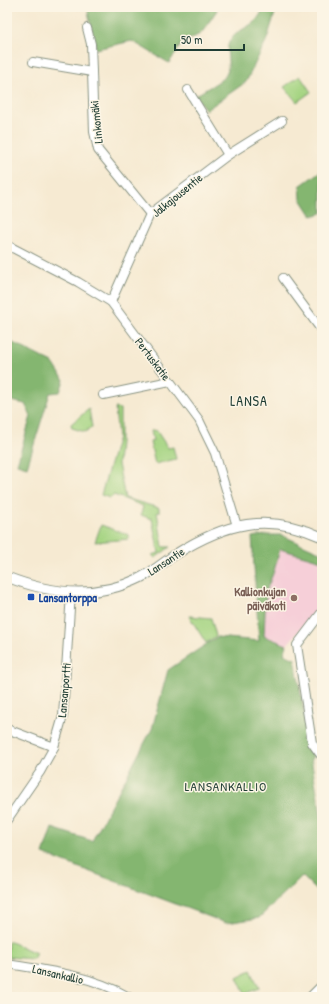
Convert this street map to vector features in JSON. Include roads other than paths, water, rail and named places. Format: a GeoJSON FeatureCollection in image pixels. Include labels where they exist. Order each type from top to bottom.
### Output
{"type":"FeatureCollection","features":[{"type":"Feature","properties":{"kind":"street","name":"Linkomäki"},"geometry":{"type":"LineString","coordinates":[[87,28],[91,44],[94,132],[98,150],[150,214]]}},
{"type":"Feature","properties":{"kind":"street"},"geometry":{"type":"LineString","coordinates":[[32,62],[92,72]]}},
{"type":"Feature","properties":{"kind":"street"},"geometry":{"type":"LineString","coordinates":[[188,90],[228,154]]}},
{"type":"Feature","properties":{"kind":"street","name":"Jalkajousentie"},"geometry":{"type":"LineString","coordinates":[[111,302],[150,214],[228,154],[282,120]]}},
{"type":"Feature","properties":{"kind":"street","name":"Pertuskatie"},"geometry":{"type":"LineString","coordinates":[[7,245],[78,282],[111,302],[199,420],[209,439],[237,526]]}},
{"type":"Feature","properties":{"kind":"street"},"geometry":{"type":"LineString","coordinates":[[283,278],[322,331]]}},
{"type":"Feature","properties":{"kind":"street"},"geometry":{"type":"LineString","coordinates":[[102,395],[170,381]]}},
{"type":"Feature","properties":{"kind":"street","name":"Lansantie"},"geometry":{"type":"LineString","coordinates":[[7,577],[38,588],[71,593],[107,589],[141,578],[195,543],[222,530],[237,526],[266,522],[290,526],[322,537]]}},
{"type":"Feature","properties":{"kind":"street","name":"Lansanportti"},"geometry":{"type":"LineString","coordinates":[[7,820],[40,772],[54,747],[63,716],[71,593]]}},
{"type":"Feature","properties":{"kind":"street"},"geometry":{"type":"LineString","coordinates":[[320,754],[312,743],[297,644],[322,612]]}},
{"type":"Feature","properties":{"kind":"street"},"geometry":{"type":"LineString","coordinates":[[7,729],[54,747]]}},
{"type":"Feature","properties":{"kind":"street","name":"Lansankallio"},"geometry":{"type":"LineString","coordinates":[[7,964],[76,977],[114,988],[129,997]]}},
{"type":"Feature","properties":{"kind":"street"},"geometry":{"type":"LineString","coordinates":[[310,997],[322,985]]}},
{"type":"Feature","properties":{"kind":"place","name":"Lansantorppa"},"geometry":{"type":"Point","coordinates":[31,597]}},
{"type":"Feature","properties":{"kind":"place","name":"Kallionkujan päiväkoti"},"geometry":{"type":"Point","coordinates":[294,598]}},
{"type":"Feature","properties":{"kind":"district","name":"LANSA"},"geometry":{"type":"Point","coordinates":[249,400]}},
{"type":"Feature","properties":{"kind":"district","name":"LANSANKALLIO"},"geometry":{"type":"Point","coordinates":[226,786]}}]}
